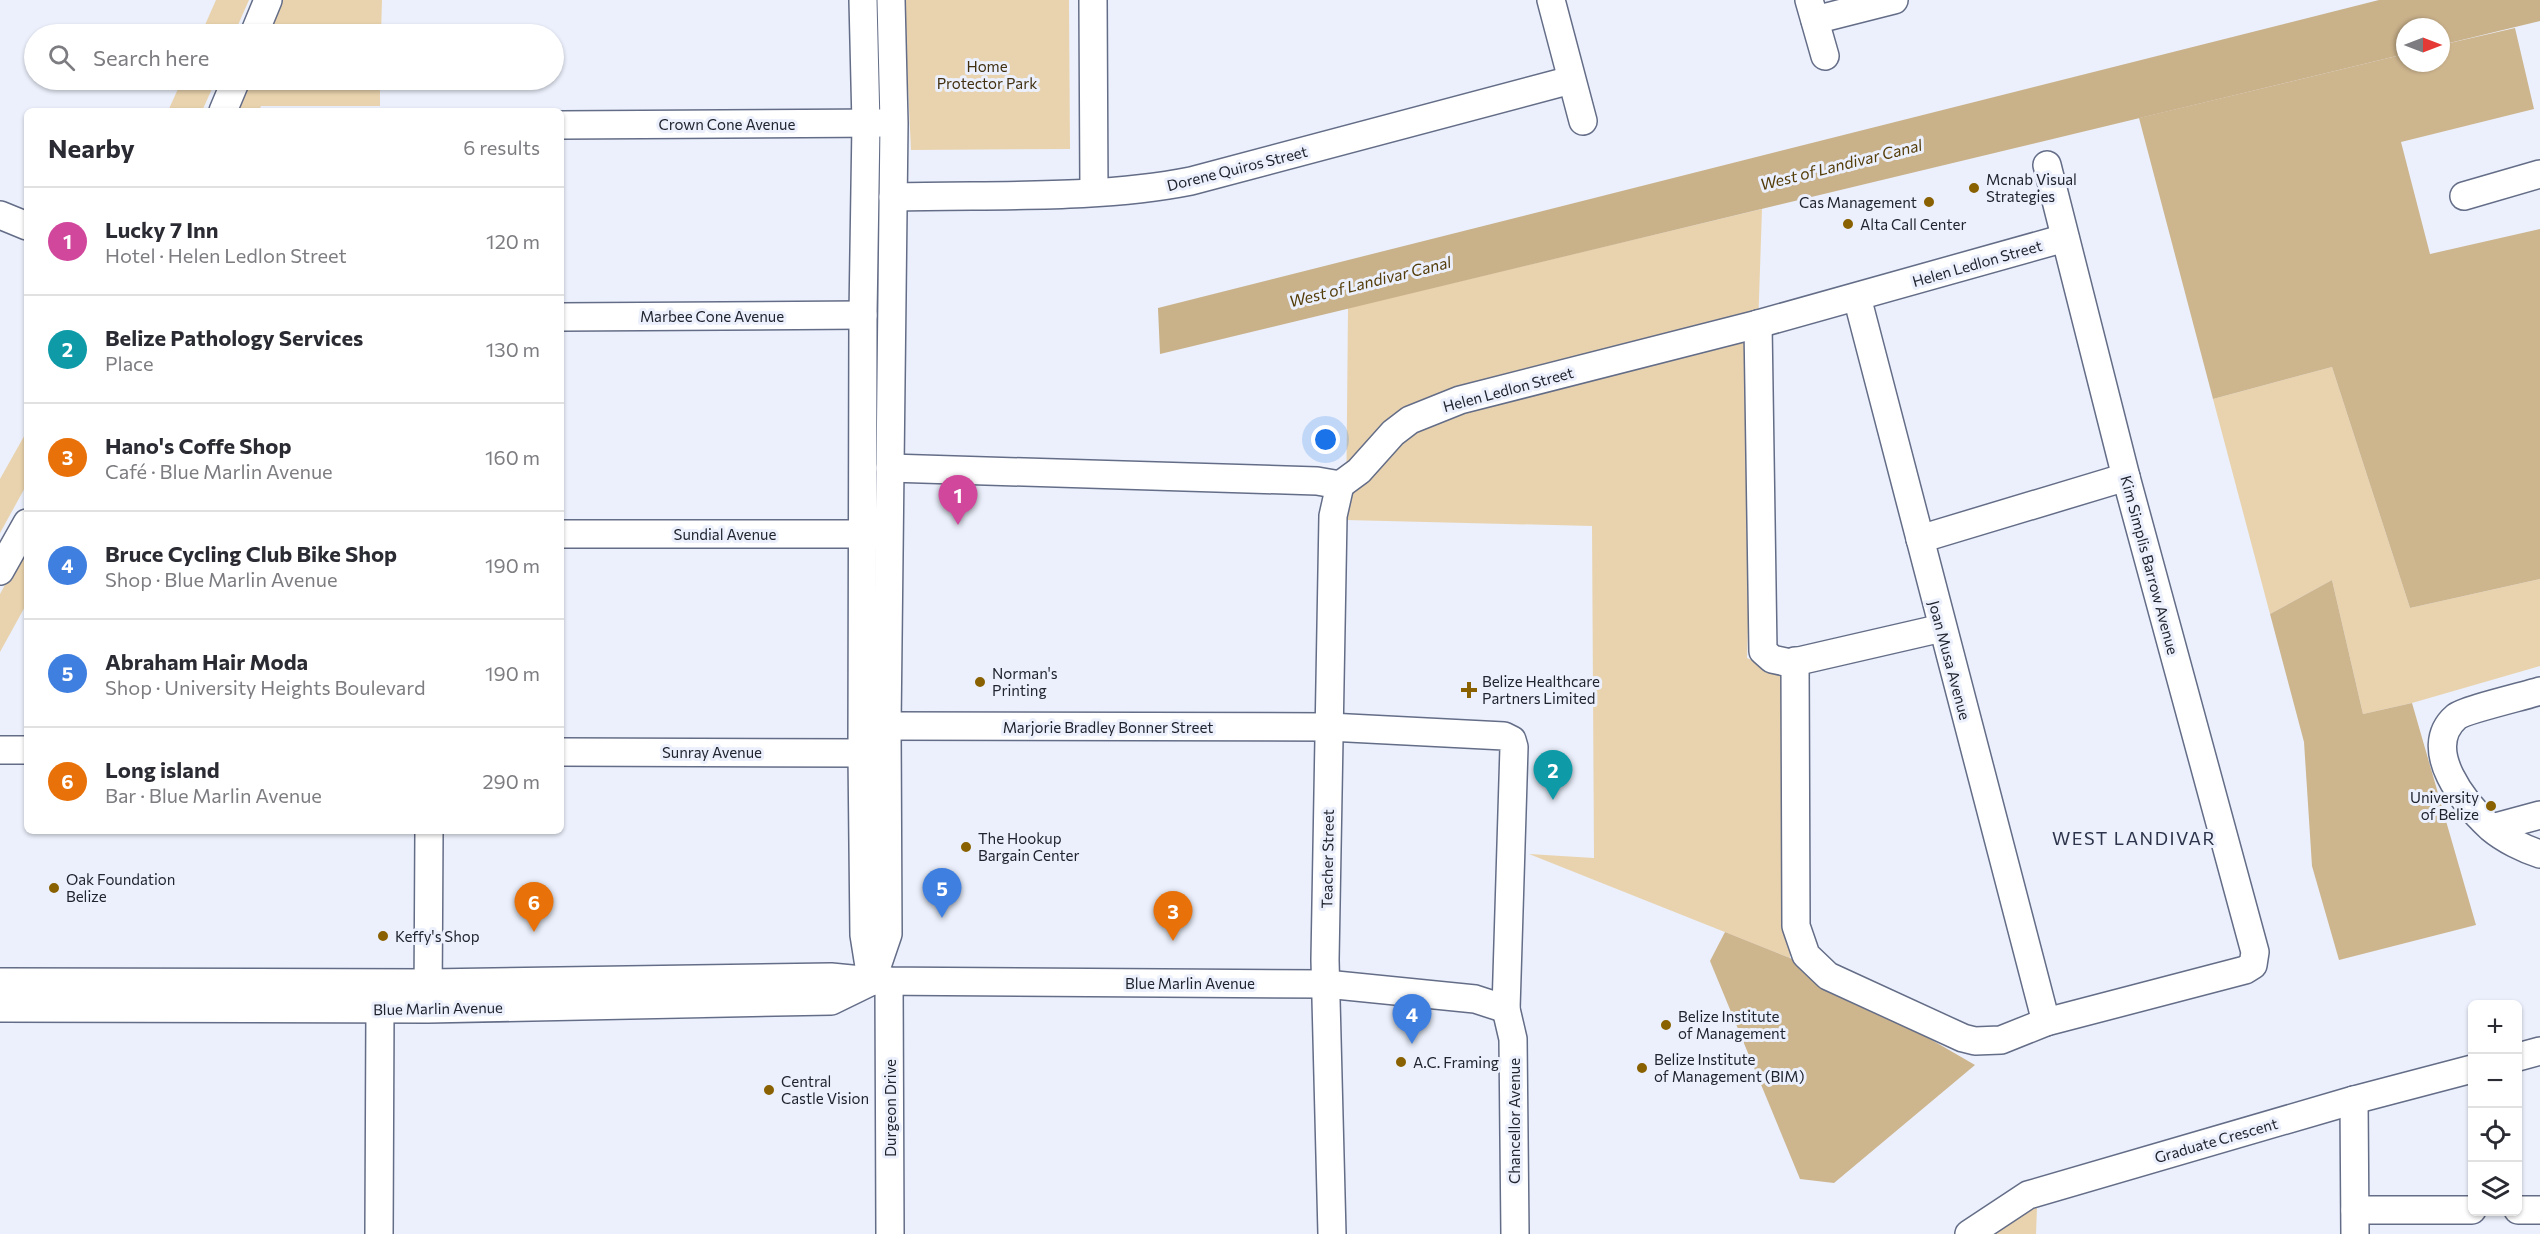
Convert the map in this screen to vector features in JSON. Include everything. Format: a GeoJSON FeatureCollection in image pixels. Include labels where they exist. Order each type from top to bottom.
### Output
{"type":"FeatureCollection","features":[{"type":"Feature","properties":{"kind":"street"},"geometry":{"type":"LineString","coordinates":[[258,24],[268,0]]}},
{"type":"Feature","properties":{"kind":"street"},"geometry":{"type":"LineString","coordinates":[[863,0],[866,124],[862,315],[862,753],[876,935]]}},
{"type":"Feature","properties":{"kind":"street"},"geometry":{"type":"LineString","coordinates":[[876,935],[887,726],[894,123],[891,0]]}},
{"type":"Feature","properties":{"kind":"street"},"geometry":{"type":"LineString","coordinates":[[1093,0],[1094,192]]}},
{"type":"Feature","properties":{"kind":"street"},"geometry":{"type":"LineString","coordinates":[[1551,0],[1583,121]]}},
{"type":"Feature","properties":{"kind":"street"},"geometry":{"type":"LineString","coordinates":[[1826,56],[1812,10],[1894,0]]}},
{"type":"Feature","properties":{"kind":"street","name":"Dorene Quiros Street"},"geometry":{"type":"LineString","coordinates":[[893,197],[1094,192],[1159,187],[1191,181],[1571,80]]}},
{"type":"Feature","properties":{"kind":"street"},"geometry":{"type":"LineString","coordinates":[[224,108],[232,90]]}},
{"type":"Feature","properties":{"kind":"street","name":"Crown Cone Avenue"},"geometry":{"type":"LineString","coordinates":[[564,125],[894,123]]}},
{"type":"Feature","properties":{"kind":"street","name":"Kim Simplis Barrow Avenue"},"geometry":{"type":"LineString","coordinates":[[2046,1022],[2245,970],[2253,964],[2255,951],[2126,477],[2047,165]]}},
{"type":"Feature","properties":{"kind":"street"},"geometry":{"type":"LineString","coordinates":[[2464,196],[2540,174]]}},
{"type":"Feature","properties":{"kind":"street"},"geometry":{"type":"LineString","coordinates":[[0,215],[24,225]]}},
{"type":"Feature","properties":{"kind":"street","name":"Helen Ledlon Street"},"geometry":{"type":"LineString","coordinates":[[1340,485],[1359,471],[1393,433],[1410,420],[1460,400],[1758,324],[2065,238]]}},
{"type":"Feature","properties":{"kind":"street","name":"Joan Musa Avenue"},"geometry":{"type":"LineString","coordinates":[[1857,297],[2046,1022]]}},
{"type":"Feature","properties":{"kind":"street","name":"Marbee Cone Avenue"},"geometry":{"type":"LineString","coordinates":[[564,317],[862,315]]}},
{"type":"Feature","properties":{"kind":"street"},"geometry":{"type":"LineString","coordinates":[[1758,324],[1763,651],[1778,661],[1795,661],[1942,628]]}},
{"type":"Feature","properties":{"kind":"street"},"geometry":{"type":"LineString","coordinates":[[890,468],[1317,481],[1340,485]]}},
{"type":"Feature","properties":{"kind":"street"},"geometry":{"type":"LineString","coordinates":[[1920,539],[2126,477]]}},
{"type":"Feature","properties":{"kind":"street","name":"Teacher Street"},"geometry":{"type":"LineString","coordinates":[[1332,1234],[1326,984],[1333,516],[1340,485]]}},
{"type":"Feature","properties":{"kind":"street"},"geometry":{"type":"LineString","coordinates":[[0,571],[24,531]]}},
{"type":"Feature","properties":{"kind":"street","name":"Sundial Avenue"},"geometry":{"type":"LineString","coordinates":[[564,534],[889,534]]}},
{"type":"Feature","properties":{"kind":"street"},"geometry":{"type":"LineString","coordinates":[[1795,661],[1796,926],[1806,955],[1828,976],[1963,1038],[1988,1042],[2001,1040],[2046,1022]]}},
{"type":"Feature","properties":{"kind":"street"},"geometry":{"type":"LineString","coordinates":[[2540,691],[2457,716],[2443,741],[2442,751],[2447,770],[2463,798],[2492,828],[2511,841],[2540,854]]}},
{"type":"Feature","properties":{"kind":"street","name":"Marjorie Bradley Bonner Street"},"geometry":{"type":"LineString","coordinates":[[887,726],[1329,727],[1504,736],[1512,740],[1514,747],[1506,1009]]}},
{"type":"Feature","properties":{"kind":"street"},"geometry":{"type":"LineString","coordinates":[[0,750],[24,750]]}},
{"type":"Feature","properties":{"kind":"street","name":"Sunray Avenue"},"geometry":{"type":"LineString","coordinates":[[564,752],[862,753]]}},
{"type":"Feature","properties":{"kind":"street"},"geometry":{"type":"LineString","coordinates":[[2492,828],[2540,816]]}},
{"type":"Feature","properties":{"kind":"street"},"geometry":{"type":"LineString","coordinates":[[428,996],[429,834]]}},
{"type":"Feature","properties":{"kind":"street","name":"Durgeon Drive"},"geometry":{"type":"LineString","coordinates":[[876,935],[881,981],[890,1234]]}},
{"type":"Feature","properties":{"kind":"street","name":"Blue Marlin Avenue"},"geometry":{"type":"LineString","coordinates":[[0,982],[428,996],[831,1001],[881,981],[1326,984],[1475,999],[1506,1009]]}},
{"type":"Feature","properties":{"kind":"street","name":"Blue Marlin Avenue"},"geometry":{"type":"LineString","coordinates":[[0,1008],[380,1009],[428,996]]}},
{"type":"Feature","properties":{"kind":"street"},"geometry":{"type":"LineString","coordinates":[[379,1234],[380,1009]]}},
{"type":"Feature","properties":{"kind":"street","name":"Chancellor Avenue"},"geometry":{"type":"LineString","coordinates":[[1506,1009],[1513,1039],[1515,1234]]}},
{"type":"Feature","properties":{"kind":"street"},"geometry":{"type":"LineString","coordinates":[[2522,1056],[2540,1051]]}},
{"type":"Feature","properties":{"kind":"street","name":"Graduate Crescent"},"geometry":{"type":"LineString","coordinates":[[1969,1234],[2028,1195],[2354,1100],[2468,1070]]}},
{"type":"Feature","properties":{"kind":"street"},"geometry":{"type":"LineString","coordinates":[[2354,1100],[2355,1222],[2468,1210]]}},
{"type":"Feature","properties":{"kind":"street"},"geometry":{"type":"LineString","coordinates":[[2522,1210],[2540,1210]]}},
{"type":"Feature","properties":{"kind":"green space"},"geometry":{"type":"Polygon","coordinates":[[[216,0],[249,0],[238,24],[205,24],[216,0]]]}},
{"type":"Feature","properties":{"kind":"green space"},"geometry":{"type":"Polygon","coordinates":[[[280,0],[382,0],[381,24],[269,24],[280,0]]]}},
{"type":"Feature","properties":{"kind":"green space","name":"Home Protector Park"},"geometry":{"type":"Polygon","coordinates":[[[904,0],[1069,0],[1070,149],[911,150],[904,0]]]}},
{"type":"Feature","properties":{"kind":"green space"},"geometry":{"type":"Polygon","coordinates":[[[177,90],[211,90],[203,108],[169,108],[177,90]]]}},
{"type":"Feature","properties":{"kind":"green space"},"geometry":{"type":"Polygon","coordinates":[[[242,90],[380,90],[380,106],[234,108],[242,90]]]}},
{"type":"Feature","properties":{"kind":"green space"},"geometry":{"type":"Polygon","coordinates":[[[1762,209],[1747,658],[1784,674],[1790,958],[1529,854],[1594,858],[1592,526],[1346,520],[1348,308],[1762,209]]]}},
{"type":"Feature","properties":{"kind":"green space"},"geometry":{"type":"Polygon","coordinates":[[[2332,367],[2410,608],[2540,579],[2540,666],[2412,703],[2363,714],[2332,580],[2270,614],[2213,399],[2332,367]]]}},
{"type":"Feature","properties":{"kind":"green space"},"geometry":{"type":"Polygon","coordinates":[[[24,436],[24,489],[0,533],[0,479],[24,436]]]}},
{"type":"Feature","properties":{"kind":"green space"},"geometry":{"type":"Polygon","coordinates":[[[24,550],[24,608],[0,652],[0,594],[24,550]]]}},
{"type":"Feature","properties":{"kind":"green space"},"geometry":{"type":"Polygon","coordinates":[[[2037,1207],[2036,1234],[1991,1234],[2037,1207]]]}},
{"type":"Feature","properties":{"kind":"shaded area"},"geometry":{"type":"Polygon","coordinates":[[[2515,28],[2534,109],[2401,142],[2430,254],[2540,229],[2540,579],[2410,608],[2332,367],[2213,399],[2139,118],[2396,56],[2396,72],[2450,72],[2450,43],[2515,28]]]}},
{"type":"Feature","properties":{"kind":"shaded area"},"geometry":{"type":"Polygon","coordinates":[[[2332,580],[2363,714],[2412,703],[2476,925],[2339,960],[2312,866],[2304,742],[2270,614],[2332,580]]]}},
{"type":"Feature","properties":{"kind":"shaded area"},"geometry":{"type":"Polygon","coordinates":[[[1725,932],[1790,958],[1975,1065],[1834,1183],[1800,1179],[1710,961],[1725,932]]]}},
{"type":"Feature","properties":{"kind":"water","name":"West of Landivar Canal"},"geometry":{"type":"Polygon","coordinates":[[[2379,0],[2540,0],[2540,21],[2450,43],[2450,18],[2396,18],[2396,56],[1160,354],[1158,308],[2379,0]]]}},
{"type":"Feature","properties":{"kind":"place","name":"Mcnab Visual Strategies"},"geometry":{"type":"Point","coordinates":[1974,188]}},
{"type":"Feature","properties":{"kind":"place","name":"Cas Management"},"geometry":{"type":"Point","coordinates":[1929,202]}},
{"type":"Feature","properties":{"kind":"place","name":"Alta Call Center"},"geometry":{"type":"Point","coordinates":[1848,224]}},
{"type":"Feature","properties":{"kind":"place","name":"Lucky 7 Inn"},"geometry":{"type":"Point","coordinates":[958,525]}},
{"type":"Feature","properties":{"kind":"place","name":"Norman's Printing"},"geometry":{"type":"Point","coordinates":[980,682]}},
{"type":"Feature","properties":{"kind":"place","name":"Belize Healthcare Partners Limited"},"geometry":{"type":"Point","coordinates":[1469,690]}},
{"type":"Feature","properties":{"kind":"place","name":"Belize Pathology Services"},"geometry":{"type":"Point","coordinates":[1553,800]}},
{"type":"Feature","properties":{"kind":"place","name":"University of Belize"},"geometry":{"type":"Point","coordinates":[2491,806]}},
{"type":"Feature","properties":{"kind":"place","name":"The Hookup Bargain Center"},"geometry":{"type":"Point","coordinates":[966,847]}},
{"type":"Feature","properties":{"kind":"place","name":"Oak Foundation Belize"},"geometry":{"type":"Point","coordinates":[54,888]}},
{"type":"Feature","properties":{"kind":"place","name":"Abraham Hair Moda"},"geometry":{"type":"Point","coordinates":[942,918]}},
{"type":"Feature","properties":{"kind":"place","name":"Long island"},"geometry":{"type":"Point","coordinates":[534,932]}},
{"type":"Feature","properties":{"kind":"place","name":"Keffy's Shop"},"geometry":{"type":"Point","coordinates":[383,936]}},
{"type":"Feature","properties":{"kind":"place","name":"Hano's Coffe Shop"},"geometry":{"type":"Point","coordinates":[1173,941]}},
{"type":"Feature","properties":{"kind":"place","name":"Belize Institute of Management"},"geometry":{"type":"Point","coordinates":[1666,1025]}},
{"type":"Feature","properties":{"kind":"place","name":"Bruce Cycling Club Bike Shop"},"geometry":{"type":"Point","coordinates":[1412,1044]}},
{"type":"Feature","properties":{"kind":"place","name":"A.C. Framing"},"geometry":{"type":"Point","coordinates":[1401,1062]}},
{"type":"Feature","properties":{"kind":"place","name":"Belize Institute of Management (BIM)"},"geometry":{"type":"Point","coordinates":[1642,1068]}},
{"type":"Feature","properties":{"kind":"place","name":"Central Castle Vision"},"geometry":{"type":"Point","coordinates":[769,1090]}},
{"type":"Feature","properties":{"kind":"district","name":"WEST LANDIVAR"},"geometry":{"type":"Point","coordinates":[2134,838]}}]}
